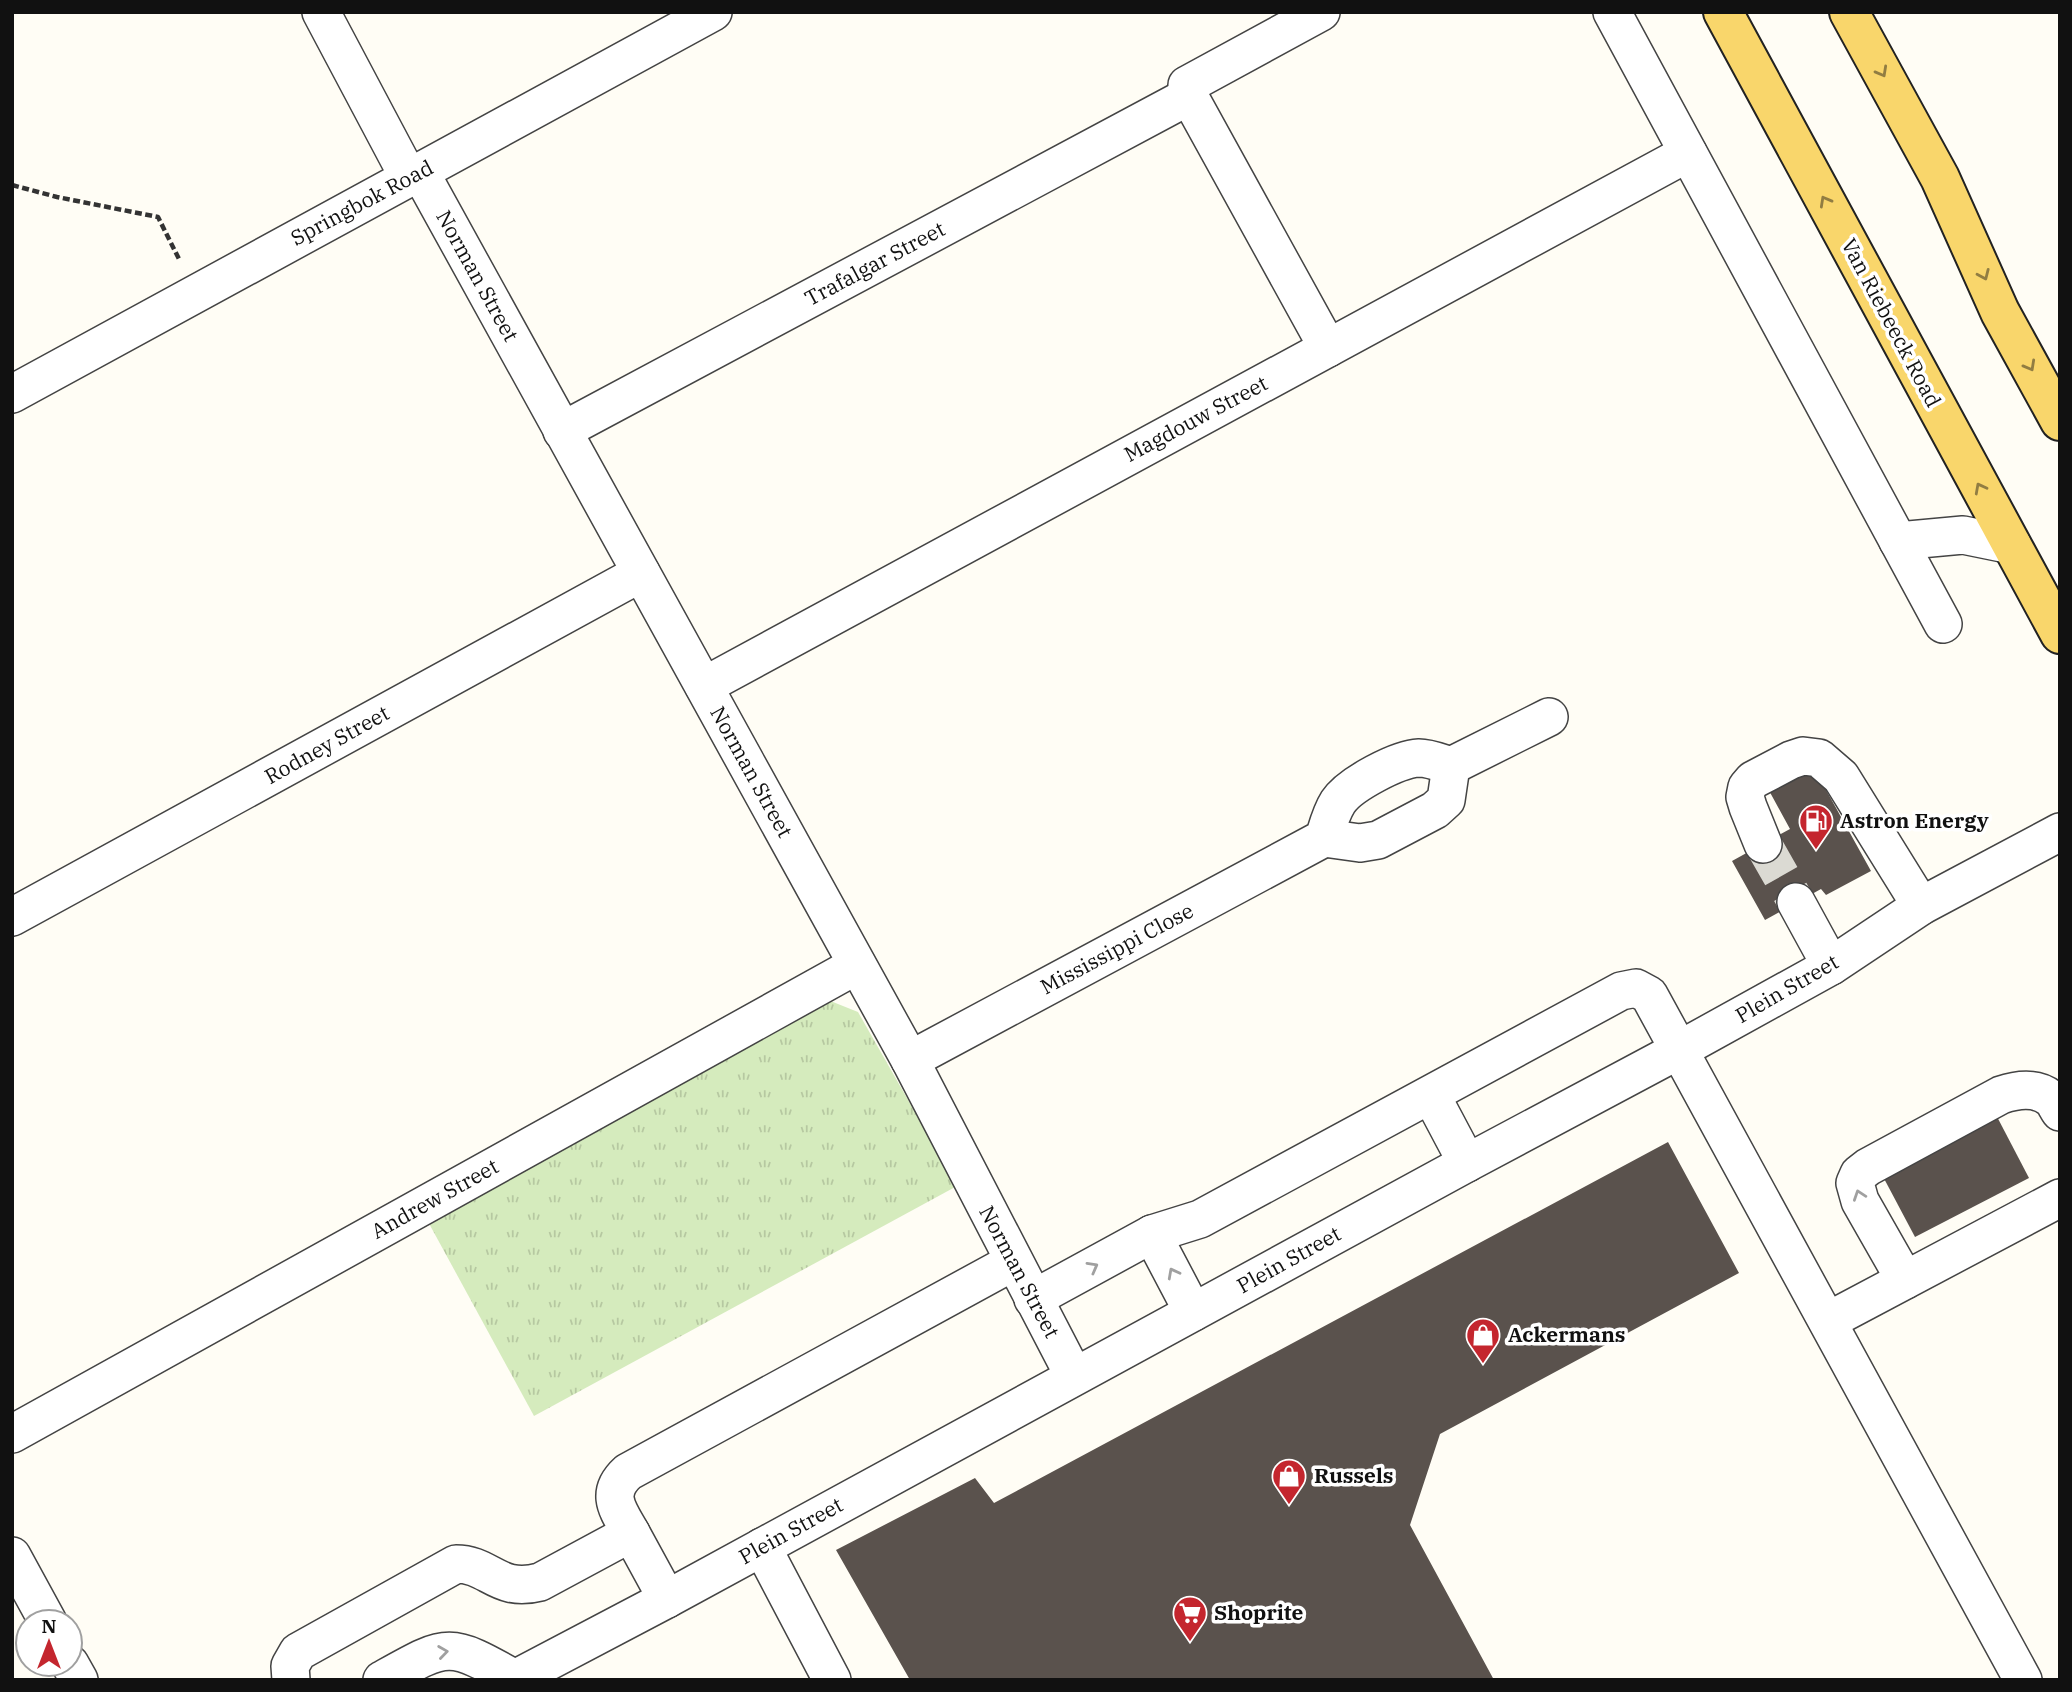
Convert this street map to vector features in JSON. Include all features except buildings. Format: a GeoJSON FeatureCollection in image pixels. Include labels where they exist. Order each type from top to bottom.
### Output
{"type":"FeatureCollection","features":[{"type":"Feature","properties":{"kind":"main road","name":"Van Riebeeck Road"},"geometry":{"type":"LineString","coordinates":[[1723,12],[2060,634]]}},
{"type":"Feature","properties":{"kind":"main road"},"geometry":{"type":"LineString","coordinates":[[1849,12],[1940,178],[2000,312],[2060,421]]}},
{"type":"Feature","properties":{"kind":"street","name":"Norman Street"},"geometry":{"type":"LineString","coordinates":[[321,12],[562,431],[704,686],[909,1060],[1074,1376]]}},
{"type":"Feature","properties":{"kind":"street","name":"Springbok Road"},"geometry":{"type":"LineString","coordinates":[[12,394],[712,12]]}},
{"type":"Feature","properties":{"kind":"street","name":"Trafalgar Street"},"geometry":{"type":"LineString","coordinates":[[562,431],[1189,96],[1187,85],[1321,12]]}},
{"type":"Feature","properties":{"kind":"street"},"geometry":{"type":"LineString","coordinates":[[1612,12],[1943,624]]}},
{"type":"Feature","properties":{"kind":"street"},"geometry":{"type":"LineString","coordinates":[[1189,96],[1328,348]]}},
{"type":"Feature","properties":{"kind":"street","name":"Magdouw Street"},"geometry":{"type":"LineString","coordinates":[[704,686],[1688,153]]}},
{"type":"Feature","properties":{"kind":"street"},"geometry":{"type":"LineString","coordinates":[[1898,541],[1963,535],[2012,545]]}},
{"type":"Feature","properties":{"kind":"street","name":"Rodney Street"},"geometry":{"type":"LineString","coordinates":[[12,917],[641,573]]}},
{"type":"Feature","properties":{"kind":"street"},"geometry":{"type":"LineString","coordinates":[[1451,766],[1446,800],[1435,810],[1369,843],[1324,838],[1331,814],[1340,799],[1394,764],[1422,758],[1451,766],[1549,717]]}},
{"type":"Feature","properties":{"kind":"street"},"geometry":{"type":"LineString","coordinates":[[1763,844],[1745,797],[1747,787],[1753,780],[1791,760],[1803,756],[1819,758],[1841,778],[1921,906]]}},
{"type":"Feature","properties":{"kind":"street","name":"Plein Street"},"geometry":{"type":"LineString","coordinates":[[514,1679],[667,1599],[1679,1050],[1831,965],[1921,906],[2060,832]]}},
{"type":"Feature","properties":{"kind":"street","name":"Mississippi Close"},"geometry":{"type":"LineString","coordinates":[[909,1060],[1324,838]]}},
{"type":"Feature","properties":{"kind":"street"},"geometry":{"type":"LineString","coordinates":[[1796,902],[1831,965]]}},
{"type":"Feature","properties":{"kind":"street","name":"Andrew Street"},"geometry":{"type":"LineString","coordinates":[[12,1434],[857,965]]}},
{"type":"Feature","properties":{"kind":"street"},"geometry":{"type":"LineString","coordinates":[[1033,1299],[1152,1234],[1200,1219],[1628,989],[1636,988],[1649,995],[2023,1680]]}},
{"type":"Feature","properties":{"kind":"street"},"geometry":{"type":"LineString","coordinates":[[1897,1268],[1857,1192],[1855,1183],[1859,1174],[2001,1095],[2015,1090],[2032,1091],[2055,1105]]}},
{"type":"Feature","properties":{"kind":"street"},"geometry":{"type":"LineString","coordinates":[[1431,1095],[1467,1163]]}},
{"type":"Feature","properties":{"kind":"street"},"geometry":{"type":"LineString","coordinates":[[1828,1321],[1897,1268],[2060,1198]]}},
{"type":"Feature","properties":{"kind":"street"},"geometry":{"type":"LineString","coordinates":[[1152,1234],[1193,1312]]}},
{"type":"Feature","properties":{"kind":"street"},"geometry":{"type":"LineString","coordinates":[[667,1599],[615,1504],[614,1492],[619,1480],[628,1472],[1013,1262]]}},
{"type":"Feature","properties":{"kind":"street"},"geometry":{"type":"LineString","coordinates":[[291,1680],[290,1666],[298,1652],[456,1564],[469,1566],[511,1585],[525,1586],[540,1583],[631,1534]]}},
{"type":"Feature","properties":{"kind":"street"},"geometry":{"type":"LineString","coordinates":[[762,1547],[832,1680]]}},
{"type":"Feature","properties":{"kind":"street"},"geometry":{"type":"LineString","coordinates":[[12,1556],[40,1608]]}},
{"type":"Feature","properties":{"kind":"street"},"geometry":{"type":"LineString","coordinates":[[382,1680],[435,1652],[455,1650],[472,1654],[514,1679]]}},
{"type":"Feature","properties":{"kind":"path"},"geometry":{"type":"LineString","coordinates":[[12,185],[158,217],[195,294]]}},
{"type":"Feature","properties":{"kind":"green space"},"geometry":{"type":"Polygon","coordinates":[[[828,1000],[858,1012],[957,1186],[534,1416],[426,1218],[828,1000]]]}},
{"type":"Feature","properties":{"kind":"tunnel"},"geometry":{"type":"LineString","coordinates":[[1763,844],[1796,902]]}},
{"type":"Feature","properties":{"kind":"place","name":"Astron Energy"},"geometry":{"type":"Point","coordinates":[1816,851]}},
{"type":"Feature","properties":{"kind":"place","name":"Ackermans"},"geometry":{"type":"Point","coordinates":[1483,1365]}},
{"type":"Feature","properties":{"kind":"place","name":"Russels"},"geometry":{"type":"Point","coordinates":[1289,1506]}},
{"type":"Feature","properties":{"kind":"place","name":"Shoprite"},"geometry":{"type":"Point","coordinates":[1190,1643]}}]}
